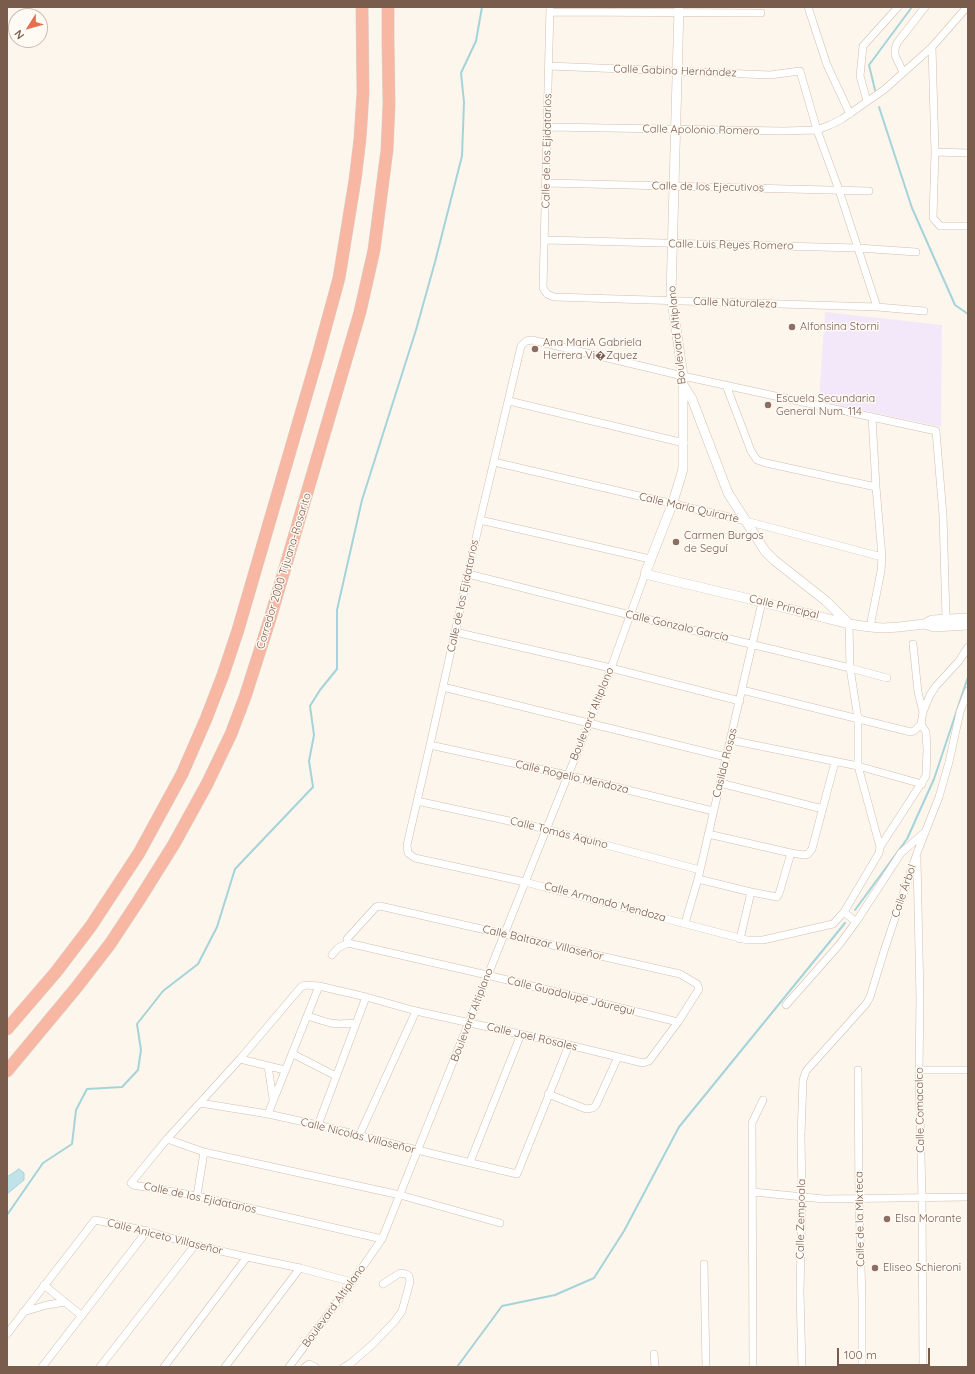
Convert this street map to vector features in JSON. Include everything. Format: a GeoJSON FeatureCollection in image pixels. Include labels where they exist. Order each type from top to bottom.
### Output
{"type":"FeatureCollection","features":[{"type":"Feature","properties":{"kind":"highway"},"geometry":{"type":"LineString","coordinates":[[7,1030],[56,972],[91,926],[139,853],[182,774],[206,719],[238,630],[339,278],[360,139],[363,93],[362,7]]}},
{"type":"Feature","properties":{"kind":"highway","name":"Corredor 2000 Tijuana-Rosarito"},"geometry":{"type":"LineString","coordinates":[[7,1071],[76,988],[110,944],[139,900],[174,844],[207,784],[231,734],[245,697],[270,619],[356,326],[374,250],[387,150],[389,104],[388,7]]}},
{"type":"Feature","properties":{"kind":"street"},"geometry":{"type":"LineString","coordinates":[[808,7],[828,65],[850,114]]}},
{"type":"Feature","properties":{"kind":"street"},"geometry":{"type":"LineString","coordinates":[[867,101],[860,76],[863,46],[898,7]]}},
{"type":"Feature","properties":{"kind":"street"},"geometry":{"type":"LineString","coordinates":[[903,72],[895,54],[895,49],[925,7]]}},
{"type":"Feature","properties":{"kind":"street","name":"Calle Apolonio Romero"},"geometry":{"type":"LineString","coordinates":[[548,127],[783,131],[817,130],[830,126],[850,114],[885,89],[932,47],[967,7]]}},
{"type":"Feature","properties":{"kind":"street"},"geometry":{"type":"LineString","coordinates":[[550,10],[679,10],[761,13]]}},
{"type":"Feature","properties":{"kind":"street","name":"Calle de los Ejidatarios"},"geometry":{"type":"LineString","coordinates":[[546,294],[543,288],[547,183],[550,10]]}},
{"type":"Feature","properties":{"kind":"street","name":"Boulevard Altiplano"},"geometry":{"type":"LineString","coordinates":[[289,1367],[382,1239],[470,1022],[503,934],[611,668],[650,559],[682,476],[684,443],[683,380],[672,301],[679,10]]}},
{"type":"Feature","properties":{"kind":"street"},"geometry":{"type":"LineString","coordinates":[[932,47],[935,152],[933,218],[940,226],[968,226]]}},
{"type":"Feature","properties":{"kind":"street","name":"Calle Gabino Hernández"},"geometry":{"type":"LineString","coordinates":[[549,66],[770,75],[800,71],[817,130]]}},
{"type":"Feature","properties":{"kind":"street"},"geometry":{"type":"LineString","coordinates":[[817,130],[839,190],[877,307]]}},
{"type":"Feature","properties":{"kind":"street"},"geometry":{"type":"LineString","coordinates":[[935,152],[968,153]]}},
{"type":"Feature","properties":{"kind":"street","name":"Calle de los Ejecutivos"},"geometry":{"type":"LineString","coordinates":[[547,183],[869,190]]}},
{"type":"Feature","properties":{"kind":"street","name":"Calle Luis Reyes Romero"},"geometry":{"type":"LineString","coordinates":[[545,240],[858,248],[916,252]]}},
{"type":"Feature","properties":{"kind":"street","name":"Calle Naturaleza"},"geometry":{"type":"LineString","coordinates":[[546,294],[554,297],[877,307],[924,312]]}},
{"type":"Feature","properties":{"kind":"street","name":"Calle de los Ejidatarios"},"geometry":{"type":"LineString","coordinates":[[408,853],[407,845],[480,520],[521,346],[526,341],[532,340],[683,380]]}},
{"type":"Feature","properties":{"kind":"street"},"geometry":{"type":"LineString","coordinates":[[683,380],[726,386],[936,431],[943,515],[946,618]]}},
{"type":"Feature","properties":{"kind":"street"},"geometry":{"type":"LineString","coordinates":[[683,380],[692,399],[728,493],[769,556],[826,601],[849,624],[850,668],[858,719],[858,766],[878,835],[880,847]]}},
{"type":"Feature","properties":{"kind":"street"},"geometry":{"type":"LineString","coordinates":[[726,386],[751,451],[757,460],[876,487]]}},
{"type":"Feature","properties":{"kind":"street"},"geometry":{"type":"LineString","coordinates":[[509,400],[684,443]]}},
{"type":"Feature","properties":{"kind":"street"},"geometry":{"type":"LineString","coordinates":[[870,627],[881,571],[882,557],[872,417]]}},
{"type":"Feature","properties":{"kind":"street","name":"Calle María Quirarte"},"geometry":{"type":"LineString","coordinates":[[494,462],[746,522],[882,557]]}},
{"type":"Feature","properties":{"kind":"street"},"geometry":{"type":"LineString","coordinates":[[480,520],[650,559]]}},
{"type":"Feature","properties":{"kind":"street","name":"Calle Gonzalo García"},"geometry":{"type":"LineString","coordinates":[[468,574],[887,678]]}},
{"type":"Feature","properties":{"kind":"street","name":"Calle Principal"},"geometry":{"type":"LineString","coordinates":[[645,574],[849,624],[870,627],[891,628],[924,624],[932,620],[946,618],[968,618]]}},
{"type":"Feature","properties":{"kind":"street","name":"Casilda Rosas"},"geometry":{"type":"LineString","coordinates":[[685,923],[698,879],[762,602]]}},
{"type":"Feature","properties":{"kind":"street","name":"Calle Principal"},"geometry":{"type":"LineString","coordinates":[[924,624],[934,627],[968,625]]}},
{"type":"Feature","properties":{"kind":"street"},"geometry":{"type":"LineString","coordinates":[[455,632],[611,668],[740,701]]}},
{"type":"Feature","properties":{"kind":"street"},"geometry":{"type":"LineString","coordinates":[[913,644],[918,692],[923,712]]}},
{"type":"Feature","properties":{"kind":"street"},"geometry":{"type":"LineString","coordinates":[[742,690],[911,732],[919,727],[930,695],[936,686],[959,662],[968,647]]}},
{"type":"Feature","properties":{"kind":"street"},"geometry":{"type":"LineString","coordinates":[[443,687],[726,757]]}},
{"type":"Feature","properties":{"kind":"street","name":"Calle Árbol"},"geometry":{"type":"LineString","coordinates":[[806,1071],[866,1004],[870,997],[917,853],[944,780],[960,712],[968,691]]}},
{"type":"Feature","properties":{"kind":"street"},"geometry":{"type":"LineString","coordinates":[[730,740],[858,766],[922,784],[926,776],[927,750],[926,732],[919,727]]}},
{"type":"Feature","properties":{"kind":"street","name":"Calle Rogelio Mendoza"},"geometry":{"type":"LineString","coordinates":[[430,745],[567,775],[713,811]]}},
{"type":"Feature","properties":{"kind":"street"},"geometry":{"type":"LineString","coordinates":[[708,834],[804,855],[810,852],[835,762]]}},
{"type":"Feature","properties":{"kind":"street"},"geometry":{"type":"LineString","coordinates":[[720,784],[823,809]]}},
{"type":"Feature","properties":{"kind":"street","name":"Calle Armando Mendoza"},"geometry":{"type":"LineString","coordinates":[[408,853],[415,858],[525,882],[685,923],[740,939],[755,941],[833,924],[844,912],[879,853],[880,847],[922,784]]}},
{"type":"Feature","properties":{"kind":"street","name":"Calle Tomás Aquino"},"geometry":{"type":"LineString","coordinates":[[417,801],[546,829],[700,870]]}},
{"type":"Feature","properties":{"kind":"street"},"geometry":{"type":"LineString","coordinates":[[786,1005],[856,922],[901,853],[926,832]]}},
{"type":"Feature","properties":{"kind":"street"},"geometry":{"type":"LineString","coordinates":[[698,879],[773,897],[778,896],[791,852]]}},
{"type":"Feature","properties":{"kind":"street","name":"Calle Comacalco"},"geometry":{"type":"LineString","coordinates":[[917,853],[920,999],[923,1367]]}},
{"type":"Feature","properties":{"kind":"street"},"geometry":{"type":"LineString","coordinates":[[740,939],[752,892]]}},
{"type":"Feature","properties":{"kind":"street","name":"Calle Baltazar Villaseñor"},"geometry":{"type":"LineString","coordinates":[[348,943],[347,939],[378,906],[680,974],[697,984],[699,989],[678,1022]]}},
{"type":"Feature","properties":{"kind":"street"},"geometry":{"type":"LineString","coordinates":[[844,912],[856,922]]}},
{"type":"Feature","properties":{"kind":"street"},"geometry":{"type":"LineString","coordinates":[[332,955],[338,948],[348,943]]}},
{"type":"Feature","properties":{"kind":"street","name":"Calle Guadalupe Jáuregui"},"geometry":{"type":"LineString","coordinates":[[348,943],[487,975],[678,1022]]}},
{"type":"Feature","properties":{"kind":"street","name":"Calle Joel Rosales"},"geometry":{"type":"LineString","coordinates":[[301,987],[309,984],[319,986],[416,1011],[470,1022],[643,1063],[647,1062],[678,1022]]}},
{"type":"Feature","properties":{"kind":"street"},"geometry":{"type":"LineString","coordinates":[[268,1114],[319,986]]}},
{"type":"Feature","properties":{"kind":"street","name":"Calle de los Ejidatarios"},"geometry":{"type":"LineString","coordinates":[[301,987],[240,1059],[167,1138],[132,1183],[197,1196],[382,1239]]}},
{"type":"Feature","properties":{"kind":"street"},"geometry":{"type":"LineString","coordinates":[[318,1125],[366,997]]}},
{"type":"Feature","properties":{"kind":"street"},"geometry":{"type":"LineString","coordinates":[[359,1136],[416,1011]]}},
{"type":"Feature","properties":{"kind":"street"},"geometry":{"type":"LineString","coordinates":[[307,1016],[339,1024],[356,1023]]}},
{"type":"Feature","properties":{"kind":"street"},"geometry":{"type":"LineString","coordinates":[[470,1162],[521,1034]]}},
{"type":"Feature","properties":{"kind":"street"},"geometry":{"type":"LineString","coordinates":[[568,1045],[548,1094],[586,1109],[593,1108],[596,1105],[618,1057]]}},
{"type":"Feature","properties":{"kind":"street"},"geometry":{"type":"LineString","coordinates":[[293,1054],[336,1076]]}},
{"type":"Feature","properties":{"kind":"street"},"geometry":{"type":"LineString","coordinates":[[240,1059],[285,1070]]}},
{"type":"Feature","properties":{"kind":"street"},"geometry":{"type":"LineString","coordinates":[[268,1066],[273,1101]]}},
{"type":"Feature","properties":{"kind":"street","name":"Calle de la Mixteca"},"geometry":{"type":"LineString","coordinates":[[858,1070],[862,1367]]}},
{"type":"Feature","properties":{"kind":"street"},"geometry":{"type":"LineString","coordinates":[[920,1070],[968,1070]]}},
{"type":"Feature","properties":{"kind":"street","name":"Calle Zempoala"},"geometry":{"type":"LineString","coordinates":[[802,1367],[800,1293],[802,1197],[801,1128],[803,1080],[806,1071]]}},
{"type":"Feature","properties":{"kind":"street","name":"Calle Nicolás Villaseñor"},"geometry":{"type":"LineString","coordinates":[[200,1103],[268,1114],[318,1125],[516,1174],[518,1173],[548,1094]]}},
{"type":"Feature","properties":{"kind":"street"},"geometry":{"type":"LineString","coordinates":[[753,1367],[752,1123],[763,1100]]}},
{"type":"Feature","properties":{"kind":"street"},"geometry":{"type":"LineString","coordinates":[[167,1138],[204,1152],[400,1195],[500,1223]]}},
{"type":"Feature","properties":{"kind":"street"},"geometry":{"type":"LineString","coordinates":[[197,1196],[204,1152]]}},
{"type":"Feature","properties":{"kind":"street"},"geometry":{"type":"LineString","coordinates":[[753,1192],[824,1199],[968,1197]]}},
{"type":"Feature","properties":{"kind":"street","name":"Calle Aniceto Villaseñor"},"geometry":{"type":"LineString","coordinates":[[7,1334],[95,1220],[147,1231],[195,1245],[300,1268],[352,1282]]}},
{"type":"Feature","properties":{"kind":"street"},"geometry":{"type":"LineString","coordinates":[[42,1367],[147,1231]]}},
{"type":"Feature","properties":{"kind":"street"},"geometry":{"type":"LineString","coordinates":[[100,1367],[195,1245]]}},
{"type":"Feature","properties":{"kind":"street"},"geometry":{"type":"LineString","coordinates":[[164,1367],[247,1257]]}},
{"type":"Feature","properties":{"kind":"street"},"geometry":{"type":"LineString","coordinates":[[704,1264],[706,1367]]}},
{"type":"Feature","properties":{"kind":"street"},"geometry":{"type":"LineString","coordinates":[[225,1367],[300,1268]]}},
{"type":"Feature","properties":{"kind":"street"},"geometry":{"type":"LineString","coordinates":[[344,1367],[351,1363],[373,1344],[395,1321],[402,1310],[410,1282],[409,1276],[400,1273],[383,1284]]}},
{"type":"Feature","properties":{"kind":"street"},"geometry":{"type":"LineString","coordinates":[[44,1285],[82,1316]]}},
{"type":"Feature","properties":{"kind":"street"},"geometry":{"type":"LineString","coordinates":[[23,1312],[47,1305],[65,1302]]}},
{"type":"Feature","properties":{"kind":"street"},"geometry":{"type":"LineString","coordinates":[[654,1354],[655,1367]]}},
{"type":"Feature","properties":{"kind":"street"},"geometry":{"type":"LineString","coordinates":[[305,1367],[310,1364],[315,1367]]}},
{"type":"Feature","properties":{"kind":"shaded area"},"geometry":{"type":"Polygon","coordinates":[[[825,312],[942,325],[941,427],[819,401],[825,312]]]}},
{"type":"Feature","properties":{"kind":"water"},"geometry":{"type":"Polygon","coordinates":[[[19,1169],[24,1173],[24,1180],[7,1194],[7,1177],[19,1169]]]}},
{"type":"Feature","properties":{"kind":"waterway"},"geometry":{"type":"LineString","coordinates":[[7,1215],[43,1163],[72,1144],[76,1110],[87,1089],[122,1087],[138,1070],[141,1050],[137,1024],[163,991],[198,964],[217,927],[235,869],[313,787],[309,761],[314,735],[310,706],[320,690],[337,669],[337,610],[362,500],[416,330],[462,156],[464,102],[461,73],[476,41],[482,7]]}},
{"type":"Feature","properties":{"kind":"waterway"},"geometry":{"type":"LineString","coordinates":[[875,90],[869,65],[912,7]]}},
{"type":"Feature","properties":{"kind":"waterway"},"geometry":{"type":"LineString","coordinates":[[879,107],[912,208],[955,305],[968,314]]}},
{"type":"Feature","properties":{"kind":"waterway"},"geometry":{"type":"LineString","coordinates":[[855,910],[907,839],[934,779],[968,677]]}},
{"type":"Feature","properties":{"kind":"waterway"},"geometry":{"type":"LineString","coordinates":[[457,1367],[502,1306],[555,1295],[594,1278],[624,1231],[679,1127],[845,923]]}},
{"type":"Feature","properties":{"kind":"place","name":"Alfonsina Storni"},"geometry":{"type":"Point","coordinates":[792,327]}},
{"type":"Feature","properties":{"kind":"place","name":"Ana MariA Gabriela Herrera Vi�Zquez"},"geometry":{"type":"Point","coordinates":[535,349]}},
{"type":"Feature","properties":{"kind":"place","name":"Escuela Secundaria General Num. 114"},"geometry":{"type":"Point","coordinates":[768,405]}},
{"type":"Feature","properties":{"kind":"place","name":"Carmen Burgos de Seguí"},"geometry":{"type":"Point","coordinates":[676,542]}},
{"type":"Feature","properties":{"kind":"place","name":"Elsa Morante"},"geometry":{"type":"Point","coordinates":[887,1219]}},
{"type":"Feature","properties":{"kind":"place","name":"Eliseo Schieroni"},"geometry":{"type":"Point","coordinates":[875,1268]}}]}
